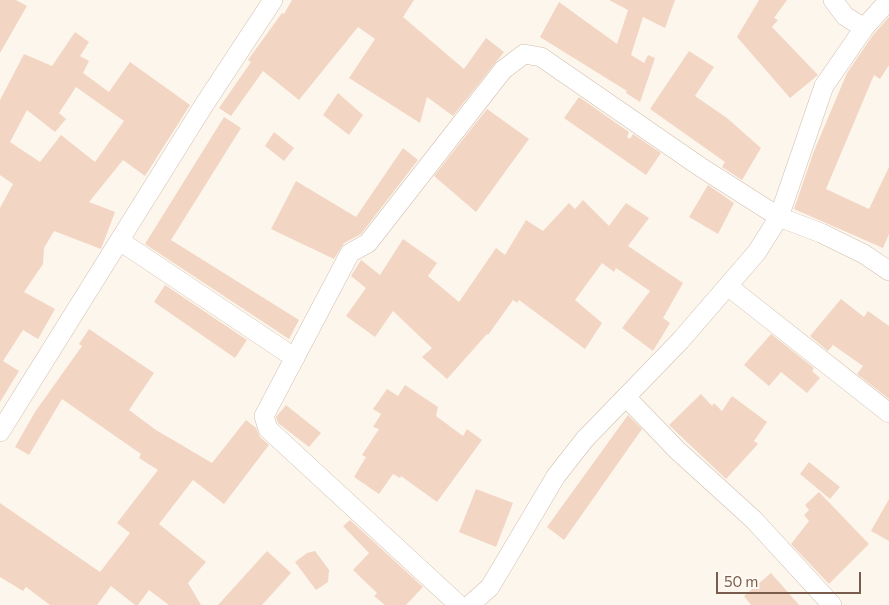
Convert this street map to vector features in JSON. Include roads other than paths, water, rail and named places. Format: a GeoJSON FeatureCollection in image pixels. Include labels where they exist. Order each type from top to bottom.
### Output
{"type":"FeatureCollection","features":[{"type":"Feature","properties":{"kind":"street"},"geometry":{"type":"LineString","coordinates":[[0,432],[273,0]]}},
{"type":"Feature","properties":{"kind":"street"},"geometry":{"type":"LineString","coordinates":[[833,0],[845,16],[864,28]]}},
{"type":"Feature","properties":{"kind":"street"},"geometry":{"type":"LineString","coordinates":[[470,605],[490,587],[556,476],[585,439],[729,287],[757,252],[780,217],[824,86],[864,28],[889,0]]}},
{"type":"Feature","properties":{"kind":"street"},"geometry":{"type":"LineString","coordinates":[[459,605],[268,429],[264,416],[350,253],[368,243],[503,70],[524,54],[541,57],[702,168],[780,217],[821,233],[864,254],[889,271]]}},
{"type":"Feature","properties":{"kind":"street"},"geometry":{"type":"LineString","coordinates":[[120,241],[295,358]]}},
{"type":"Feature","properties":{"kind":"street"},"geometry":{"type":"LineString","coordinates":[[729,287],[828,368],[889,413]]}},
{"type":"Feature","properties":{"kind":"street"},"geometry":{"type":"LineString","coordinates":[[626,397],[677,450],[754,520],[832,605]]}}]}
